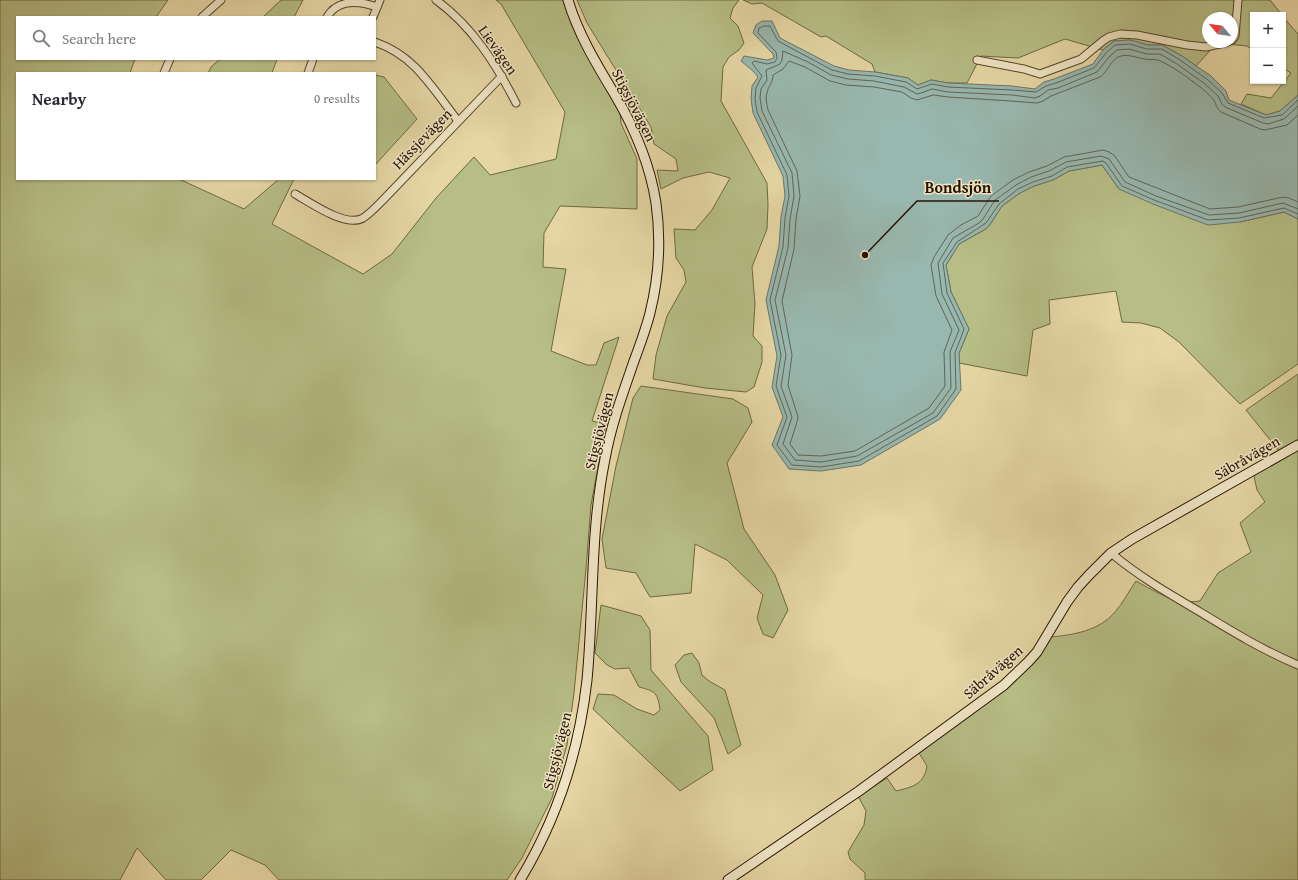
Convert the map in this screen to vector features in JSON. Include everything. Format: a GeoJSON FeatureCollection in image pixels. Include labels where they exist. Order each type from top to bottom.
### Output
{"type":"FeatureCollection","features":[{"type":"Feature","properties":{"kind":"main road","name":"Stigsjövägen"},"geometry":{"type":"LineString","coordinates":[[520,880],[538,849],[551,822],[564,786],[577,740],[587,678],[594,538],[600,486],[612,428],[650,315],[658,267],[658,218],[652,183],[646,161],[635,132],[576,23],[568,0]]}},
{"type":"Feature","properties":{"kind":"main road","name":"Säbråvägen"},"geometry":{"type":"LineString","coordinates":[[728,880],[859,791],[1004,685],[1037,652],[1078,587],[1111,553],[1298,445]]}},
{"type":"Feature","properties":{"kind":"street"},"geometry":{"type":"LineString","coordinates":[[203,16],[221,0]]}},
{"type":"Feature","properties":{"kind":"street"},"geometry":{"type":"LineString","coordinates":[[328,16],[332,8],[338,3],[344,1],[353,0],[377,7]]}},
{"type":"Feature","properties":{"kind":"street"},"geometry":{"type":"LineString","coordinates":[[373,16],[380,0]]}},
{"type":"Feature","properties":{"kind":"street","name":"Lievägen"},"geometry":{"type":"LineString","coordinates":[[436,0],[448,8],[466,27],[491,59],[516,102]]}},
{"type":"Feature","properties":{"kind":"street"},"geometry":{"type":"LineString","coordinates":[[1237,12],[1238,0]]}},
{"type":"Feature","properties":{"kind":"street"},"geometry":{"type":"LineString","coordinates":[[977,60],[1024,69],[1040,74],[1075,63],[1104,40],[1120,34],[1137,35],[1202,47]]}},
{"type":"Feature","properties":{"kind":"street"},"geometry":{"type":"LineString","coordinates":[[376,42],[392,50],[414,66],[458,121]]}},
{"type":"Feature","properties":{"kind":"street"},"geometry":{"type":"LineString","coordinates":[[164,72],[170,60]]}},
{"type":"Feature","properties":{"kind":"street"},"geometry":{"type":"LineString","coordinates":[[308,72],[313,60]]}},
{"type":"Feature","properties":{"kind":"street","name":"Hässjevägen"},"geometry":{"type":"LineString","coordinates":[[295,194],[345,220],[364,218],[502,76]]}},
{"type":"Feature","properties":{"kind":"street"},"geometry":{"type":"LineString","coordinates":[[1111,553],[1143,577],[1217,623],[1298,665]]}},
{"type":"Feature","properties":{"kind":"green space"},"geometry":{"type":"Polygon","coordinates":[[[0,0],[168,0],[157,16],[16,16],[16,60],[135,60],[130,72],[16,72],[16,180],[181,180],[244,209],[278,180],[294,180],[272,224],[363,274],[392,254],[436,198],[474,157],[490,175],[556,159],[565,112],[501,4],[496,0],[564,0],[620,111],[621,123],[637,159],[637,209],[560,206],[544,233],[543,267],[566,269],[551,351],[587,365],[596,365],[604,343],[619,337],[592,421],[606,424],[591,505],[574,693],[567,745],[552,798],[522,858],[507,880],[279,880],[265,865],[231,850],[201,880],[166,880],[137,848],[120,880],[0,880],[0,0]]]}},
{"type":"Feature","properties":{"kind":"green space"},"geometry":{"type":"Polygon","coordinates":[[[281,0],[303,0],[295,16],[264,16],[281,0]]]}},
{"type":"Feature","properties":{"kind":"green space"},"geometry":{"type":"Polygon","coordinates":[[[577,0],[739,0],[733,8],[730,18],[738,26],[744,43],[739,50],[729,57],[723,67],[721,101],[767,183],[768,205],[767,229],[752,267],[755,304],[753,336],[762,346],[762,362],[754,387],[746,392],[705,388],[653,379],[656,355],[667,316],[686,282],[684,270],[676,258],[674,229],[695,230],[712,210],[730,178],[709,172],[683,178],[661,189],[657,170],[678,171],[676,159],[654,144],[651,127],[587,23],[577,0]]]}},
{"type":"Feature","properties":{"kind":"green space"},"geometry":{"type":"Polygon","coordinates":[[[743,0],[1270,0],[1280,12],[1250,12],[1250,48],[1247,46],[1238,45],[1238,12],[1202,12],[1202,48],[1212,48],[1196,66],[1162,45],[1148,45],[1130,40],[1114,41],[1103,50],[1065,39],[1018,58],[981,56],[967,83],[948,83],[931,80],[918,85],[908,78],[875,72],[872,64],[826,36],[821,37],[762,3],[752,4],[743,0]]]}},
{"type":"Feature","properties":{"kind":"green space"},"geometry":{"type":"Polygon","coordinates":[[[1286,20],[1298,34],[1298,95],[1280,111],[1266,115],[1241,104],[1247,94],[1271,98],[1282,84],[1286,84],[1286,79],[1291,73],[1286,70],[1286,20]]]}},
{"type":"Feature","properties":{"kind":"green space"},"geometry":{"type":"Polygon","coordinates":[[[219,60],[277,60],[272,72],[208,72],[211,67],[219,60]]]}},
{"type":"Feature","properties":{"kind":"green space"},"geometry":{"type":"Polygon","coordinates":[[[376,75],[384,77],[417,119],[376,164],[376,75]]]}},
{"type":"Feature","properties":{"kind":"green space"},"geometry":{"type":"Polygon","coordinates":[[[1102,165],[1119,189],[1240,222],[1284,212],[1298,219],[1298,364],[1240,404],[1179,342],[1160,328],[1141,323],[1122,322],[1116,291],[1049,300],[1050,324],[1033,330],[1027,376],[959,363],[959,353],[969,329],[951,292],[946,265],[959,244],[989,226],[1002,206],[1020,193],[1034,186],[1053,180],[1069,171],[1102,165]]]}},
{"type":"Feature","properties":{"kind":"green space"},"geometry":{"type":"Polygon","coordinates":[[[1298,374],[1298,880],[865,880],[865,873],[850,859],[848,852],[864,825],[866,811],[858,796],[887,778],[896,791],[912,786],[920,781],[927,766],[919,753],[1011,684],[1050,637],[1085,631],[1101,624],[1109,618],[1121,605],[1136,581],[1166,597],[1191,602],[1200,601],[1218,573],[1251,552],[1240,523],[1265,502],[1257,490],[1252,467],[1279,451],[1246,410],[1298,374]]]}},
{"type":"Feature","properties":{"kind":"green space"},"geometry":{"type":"Polygon","coordinates":[[[641,386],[733,399],[748,408],[752,422],[727,463],[744,529],[775,575],[788,610],[773,638],[763,634],[757,618],[763,595],[727,560],[695,544],[691,593],[650,597],[636,573],[606,568],[602,539],[616,466],[633,398],[641,386]]]}},
{"type":"Feature","properties":{"kind":"green space"},"geometry":{"type":"Polygon","coordinates":[[[601,605],[641,616],[650,630],[651,670],[708,736],[713,770],[680,791],[593,709],[598,694],[614,695],[637,709],[654,715],[660,710],[657,696],[649,690],[639,687],[629,668],[615,669],[607,665],[595,653],[601,605]]]}},
{"type":"Feature","properties":{"kind":"green space"},"geometry":{"type":"Polygon","coordinates":[[[692,653],[699,663],[702,675],[709,681],[725,690],[741,745],[728,754],[714,718],[681,682],[675,665],[684,655],[692,653]]]}},
{"type":"Feature","properties":{"kind":"water"},"geometry":{"type":"Polygon","coordinates":[[[762,21],[772,21],[780,38],[834,66],[849,70],[875,72],[908,78],[918,85],[931,80],[948,83],[1012,86],[1035,89],[1044,82],[1093,64],[1103,50],[1114,41],[1130,40],[1148,45],[1162,45],[1182,56],[1211,76],[1226,91],[1229,100],[1266,115],[1280,111],[1298,95],[1298,219],[1284,212],[1240,222],[1208,225],[1119,189],[1102,165],[1069,171],[1053,180],[1034,186],[1020,193],[1002,206],[989,226],[984,230],[959,244],[946,265],[951,292],[969,329],[959,353],[961,390],[940,419],[861,465],[821,471],[789,469],[772,445],[783,417],[772,387],[777,356],[766,300],[779,246],[781,217],[785,196],[783,176],[753,113],[751,99],[752,86],[758,77],[741,61],[744,56],[767,60],[774,58],[773,54],[753,33],[756,25],[762,21]]]}},
{"type":"Feature","properties":{"kind":"place","name":"Bondsjön"},"geometry":{"type":"Point","coordinates":[865,255]}}]}
